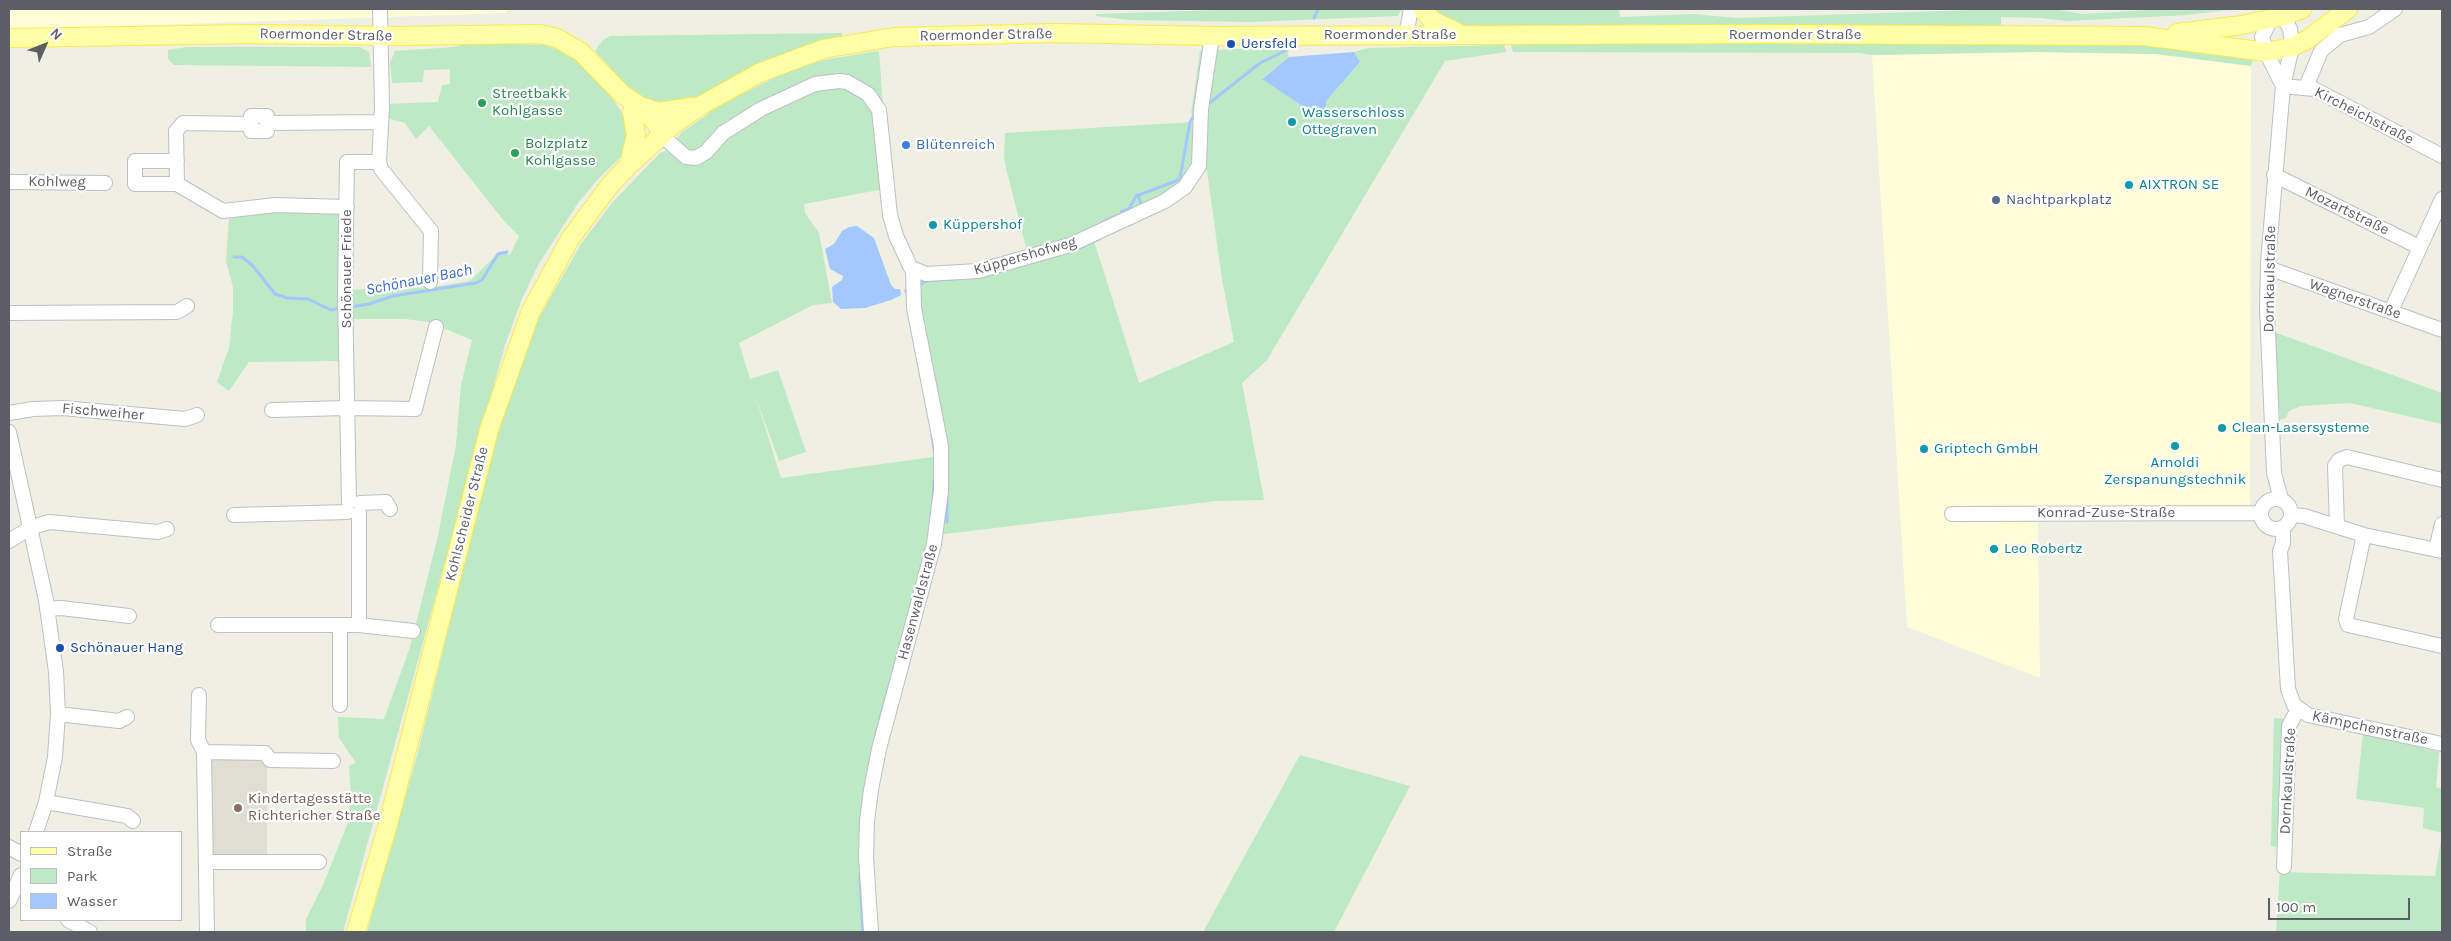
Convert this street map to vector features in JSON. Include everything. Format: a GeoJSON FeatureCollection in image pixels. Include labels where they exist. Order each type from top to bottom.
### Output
{"type":"FeatureCollection","features":[{"type":"Feature","properties":{"kind":"main road"},"geometry":{"type":"LineString","coordinates":[[1422,9],[1433,21],[1464,35]]}},
{"type":"Feature","properties":{"kind":"main road","name":"Roermonder Straße"},"geometry":{"type":"LineString","coordinates":[[2144,36],[2242,25],[2277,18],[2302,9]]}},
{"type":"Feature","properties":{"kind":"main road","name":"Roermonder Straße"},"geometry":{"type":"LineString","coordinates":[[9,38],[251,34],[526,33],[557,38],[581,52],[636,109],[657,124],[661,135],[700,106],[740,82],[797,57],[842,45],[894,37],[1056,33],[1212,36],[2144,36],[2200,42],[2248,52],[2266,52],[2292,47],[2308,39],[2348,9]]}},
{"type":"Feature","properties":{"kind":"main road"},"geometry":{"type":"LineString","coordinates":[[629,165],[636,135],[636,109],[670,112],[700,106]]}},
{"type":"Feature","properties":{"kind":"main road","name":"Kohlscheider Straße"},"geometry":{"type":"LineString","coordinates":[[356,932],[387,828],[489,430],[516,347],[531,311],[566,246],[590,211],[629,165],[661,135]]}},
{"type":"Feature","properties":{"kind":"street"},"geometry":{"type":"LineString","coordinates":[[380,9],[382,35],[379,162],[381,169],[431,232],[430,282]]}},
{"type":"Feature","properties":{"kind":"street"},"geometry":{"type":"LineString","coordinates":[[1406,35],[1411,9]]}},
{"type":"Feature","properties":{"kind":"street"},"geometry":{"type":"LineString","coordinates":[[2306,87],[2321,51],[2340,36],[2368,26],[2395,9]]}},
{"type":"Feature","properties":{"kind":"street"},"geometry":{"type":"LineString","coordinates":[[2277,18],[2262,37],[2266,52],[2283,86]]}},
{"type":"Feature","properties":{"kind":"street","name":"Dornkaulstraße"},"geometry":{"type":"LineString","coordinates":[[2277,18],[2290,29],[2292,47],[2283,86],[2274,175],[2267,308],[2274,473],[2281,499]]}},
{"type":"Feature","properties":{"kind":"street","name":"Küppershofweg"},"geometry":{"type":"LineString","coordinates":[[913,271],[952,274],[978,271],[1007,264],[1070,245],[1176,195],[1193,177],[1199,166],[1201,108],[1212,36]]}},
{"type":"Feature","properties":{"kind":"street"},"geometry":{"type":"LineString","coordinates":[[661,135],[686,157],[696,158],[706,152],[722,133],[761,109],[815,84],[847,82],[868,94],[879,110],[890,215],[896,236],[913,271]]}},
{"type":"Feature","properties":{"kind":"street","name":"Kircheichstraße"},"geometry":{"type":"LineString","coordinates":[[2283,86],[2314,89],[2442,156]]}},
{"type":"Feature","properties":{"kind":"street"},"geometry":{"type":"LineString","coordinates":[[177,184],[176,131],[183,123],[251,124],[251,116],[267,116],[267,123],[381,122]]}},
{"type":"Feature","properties":{"kind":"street"},"geometry":{"type":"LineString","coordinates":[[177,161],[135,162],[135,184],[177,184],[223,211],[276,205],[347,207]]}},
{"type":"Feature","properties":{"kind":"street","name":"Schönauer Friede"},"geometry":{"type":"LineString","coordinates":[[359,626],[354,507],[346,408],[348,162],[379,162]]}},
{"type":"Feature","properties":{"kind":"street","name":"Mozartstraße"},"geometry":{"type":"LineString","coordinates":[[2274,175],[2419,247]]}},
{"type":"Feature","properties":{"kind":"street","name":"Kohlweg"},"geometry":{"type":"LineString","coordinates":[[9,182],[105,183]]}},
{"type":"Feature","properties":{"kind":"street"},"geometry":{"type":"LineString","coordinates":[[2391,311],[2442,199]]}},
{"type":"Feature","properties":{"kind":"street","name":"Wagnerstraße"},"geometry":{"type":"LineString","coordinates":[[2268,268],[2442,330]]}},
{"type":"Feature","properties":{"kind":"street","name":"Hasenwaldstraße"},"geometry":{"type":"LineString","coordinates":[[871,932],[866,857],[867,821],[871,790],[879,749],[934,544],[941,491],[941,446],[914,308],[913,271]]}},
{"type":"Feature","properties":{"kind":"street"},"geometry":{"type":"LineString","coordinates":[[9,313],[177,312],[186,306]]}},
{"type":"Feature","properties":{"kind":"street"},"geometry":{"type":"LineString","coordinates":[[272,410],[414,409],[436,327]]}},
{"type":"Feature","properties":{"kind":"street","name":"Fischweiher"},"geometry":{"type":"LineString","coordinates":[[9,413],[33,408],[63,408],[185,419],[197,415]]}},
{"type":"Feature","properties":{"kind":"street"},"geometry":{"type":"LineString","coordinates":[[9,432],[47,609],[56,672],[58,714],[55,757],[46,802],[36,831]]}},
{"type":"Feature","properties":{"kind":"street"},"geometry":{"type":"LineString","coordinates":[[2337,526],[2335,466],[2339,460],[2347,458],[2442,480]]}},
{"type":"Feature","properties":{"kind":"street","name":"Dornkaulstraße"},"geometry":{"type":"LineString","coordinates":[[2263,508],[2274,473]]}},
{"type":"Feature","properties":{"kind":"street"},"geometry":{"type":"LineString","coordinates":[[2273,499],[2281,499],[2289,506],[2292,515],[2287,525],[2283,528],[2268,527],[2262,518],[2263,508],[2273,499]]}},
{"type":"Feature","properties":{"kind":"street"},"geometry":{"type":"LineString","coordinates":[[234,515],[354,507],[386,502],[390,509]]}},
{"type":"Feature","properties":{"kind":"street","name":"Konrad-Zuse-Straße"},"geometry":{"type":"LineString","coordinates":[[1952,514],[2263,508]]}},
{"type":"Feature","properties":{"kind":"street"},"geometry":{"type":"LineString","coordinates":[[2292,515],[2304,516],[2364,535],[2439,551],[2442,524]]}},
{"type":"Feature","properties":{"kind":"street"},"geometry":{"type":"LineString","coordinates":[[9,541],[30,528],[49,522],[158,532],[167,529]]}},
{"type":"Feature","properties":{"kind":"street","name":"Dornkaulstraße"},"geometry":{"type":"LineString","coordinates":[[2268,527],[2280,551],[2288,689],[2290,699],[2298,709],[2289,726],[2284,867]]}},
{"type":"Feature","properties":{"kind":"street","name":"Dornkaulstraße"},"geometry":{"type":"LineString","coordinates":[[2280,551],[2283,543],[2283,528]]}},
{"type":"Feature","properties":{"kind":"street"},"geometry":{"type":"LineString","coordinates":[[2364,535],[2346,619],[2348,625],[2442,646]]}},
{"type":"Feature","properties":{"kind":"street"},"geometry":{"type":"LineString","coordinates":[[47,609],[61,608],[129,616]]}},
{"type":"Feature","properties":{"kind":"street"},"geometry":{"type":"LineString","coordinates":[[218,625],[340,625],[413,631]]}},
{"type":"Feature","properties":{"kind":"street"},"geometry":{"type":"LineString","coordinates":[[340,625],[340,705]]}},
{"type":"Feature","properties":{"kind":"street"},"geometry":{"type":"LineString","coordinates":[[199,695],[198,740],[204,752],[204,854],[207,862],[207,932]]}},
{"type":"Feature","properties":{"kind":"street","name":"Kämpchenstraße"},"geometry":{"type":"LineString","coordinates":[[2298,709],[2308,715],[2442,744]]}},
{"type":"Feature","properties":{"kind":"street"},"geometry":{"type":"LineString","coordinates":[[58,714],[119,721],[127,717]]}},
{"type":"Feature","properties":{"kind":"street"},"geometry":{"type":"LineString","coordinates":[[204,752],[265,753],[270,760],[326,757]]}},
{"type":"Feature","properties":{"kind":"street"},"geometry":{"type":"LineString","coordinates":[[46,802],[126,816],[133,822]]}},
{"type":"Feature","properties":{"kind":"street"},"geometry":{"type":"LineString","coordinates":[[9,847],[20,853]]}},
{"type":"Feature","properties":{"kind":"street"},"geometry":{"type":"LineString","coordinates":[[207,862],[319,862]]}},
{"type":"Feature","properties":{"kind":"street"},"geometry":{"type":"LineString","coordinates":[[15,894],[20,878]]}},
{"type":"Feature","properties":{"kind":"street"},"geometry":{"type":"LineString","coordinates":[[70,921],[90,932]]}},
{"type":"Feature","properties":{"kind":"shaded area"},"geometry":{"type":"Polygon","coordinates":[[[9,9],[507,9],[507,13],[9,30],[9,9]]]}},
{"type":"Feature","properties":{"kind":"shaded area"},"geometry":{"type":"Polygon","coordinates":[[[2036,52],[2156,54],[2251,66],[2250,520],[2038,521],[2040,678],[1907,627],[1872,55],[2036,52]]]}},
{"type":"Feature","properties":{"kind":"shaded area","name":"Kindertagesstätte Richtericher Straße"},"geometry":{"type":"Polygon","coordinates":[[[264,757],[267,763],[267,857],[213,857],[209,852],[209,761],[211,758],[264,757]]]}},
{"type":"Feature","properties":{"kind":"green space"},"geometry":{"type":"Polygon","coordinates":[[[1250,9],[1402,9],[1398,16],[1251,22],[1129,20],[1096,16],[1096,14],[1250,9]]]}},
{"type":"Feature","properties":{"kind":"green space"},"geometry":{"type":"Polygon","coordinates":[[[1428,9],[1619,9],[1620,17],[1693,14],[1736,18],[2003,9],[2052,9],[2084,14],[2163,9],[2237,9],[2186,15],[2067,21],[2001,17],[2001,25],[1983,28],[1464,25],[1439,19],[1428,9]]]}},
{"type":"Feature","properties":{"kind":"green space"},"geometry":{"type":"Polygon","coordinates":[[[842,33],[842,36],[814,43],[682,103],[649,103],[635,94],[595,51],[602,41],[610,36],[842,33]]]}},
{"type":"Feature","properties":{"kind":"green space"},"geometry":{"type":"Polygon","coordinates":[[[1582,42],[2114,43],[2177,46],[2254,57],[2251,66],[2156,54],[2036,52],[1872,55],[1860,53],[1513,52],[1511,45],[1582,42]]]}},
{"type":"Feature","properties":{"kind":"green space"},"geometry":{"type":"Polygon","coordinates":[[[469,43],[546,45],[569,55],[583,65],[615,102],[627,121],[630,134],[625,153],[598,179],[578,203],[538,265],[521,301],[505,345],[343,932],[306,932],[306,919],[323,885],[347,825],[351,797],[349,766],[356,763],[339,738],[338,717],[384,719],[410,647],[437,540],[456,445],[461,385],[472,340],[429,322],[405,319],[351,319],[340,361],[249,362],[229,391],[217,382],[229,348],[233,311],[233,287],[226,261],[229,219],[268,211],[341,210],[342,290],[432,287],[470,281],[499,252],[510,255],[519,236],[504,221],[429,126],[416,139],[405,123],[387,118],[388,104],[438,102],[442,85],[450,84],[450,69],[424,70],[423,82],[392,83],[390,63],[395,51],[454,47],[469,43]]]}},
{"type":"Feature","properties":{"kind":"green space"},"geometry":{"type":"Polygon","coordinates":[[[1504,45],[1506,52],[1445,61],[1267,360],[1242,383],[1264,500],[1216,501],[937,535],[908,649],[869,821],[871,932],[367,932],[417,756],[492,451],[533,328],[581,244],[612,203],[660,153],[666,151],[692,154],[679,144],[677,139],[681,133],[722,104],[786,72],[823,60],[879,51],[889,188],[804,204],[805,213],[819,233],[832,303],[813,305],[739,343],[750,379],[778,370],[806,452],[779,461],[756,398],[781,478],[940,456],[911,280],[1094,241],[1139,383],[1234,342],[1222,279],[1207,171],[1203,167],[1208,142],[1197,143],[1196,121],[1191,114],[1200,51],[1252,48],[1287,50],[1289,57],[1262,78],[1294,100],[1324,113],[1327,100],[1360,62],[1354,52],[1368,48],[1504,45]]]}},
{"type":"Feature","properties":{"kind":"green space"},"geometry":{"type":"Polygon","coordinates":[[[187,47],[360,47],[369,52],[371,67],[174,65],[168,59],[168,50],[187,47]]]}},
{"type":"Feature","properties":{"kind":"green space"},"geometry":{"type":"Polygon","coordinates":[[[1195,122],[1195,163],[1185,179],[1164,198],[1124,217],[1028,255],[1006,168],[1004,156],[1005,133],[1195,122]]]}},
{"type":"Feature","properties":{"kind":"green space"},"geometry":{"type":"Polygon","coordinates":[[[2274,332],[2442,393],[2442,424],[2350,403],[2301,406],[2289,411],[2286,418],[2280,420],[2274,332]]]}},
{"type":"Feature","properties":{"kind":"green space"},"geometry":{"type":"Polygon","coordinates":[[[2274,718],[2286,719],[2280,848],[2271,846],[2274,718]]]}},
{"type":"Feature","properties":{"kind":"green space"},"geometry":{"type":"Polygon","coordinates":[[[2363,734],[2439,752],[2436,787],[2442,789],[2442,833],[2423,828],[2424,808],[2356,799],[2363,734]]]}},
{"type":"Feature","properties":{"kind":"green space"},"geometry":{"type":"Polygon","coordinates":[[[1300,755],[1410,786],[1334,932],[1203,932],[1300,755]]]}},
{"type":"Feature","properties":{"kind":"green space"},"geometry":{"type":"Polygon","coordinates":[[[2442,833],[2442,932],[2276,932],[2280,872],[2435,876],[2442,833]]]}},
{"type":"Feature","properties":{"kind":"water"},"geometry":{"type":"Polygon","coordinates":[[[1354,52],[1360,62],[1327,100],[1324,113],[1316,115],[1262,79],[1289,57],[1354,52]]]}},
{"type":"Feature","properties":{"kind":"water"},"geometry":{"type":"Polygon","coordinates":[[[857,226],[874,238],[891,285],[895,289],[900,289],[901,295],[865,308],[841,309],[833,302],[832,287],[842,280],[843,276],[830,269],[825,249],[834,244],[842,231],[849,227],[857,226]]]}},
{"type":"Feature","properties":{"kind":"waterway"},"geometry":{"type":"LineString","coordinates":[[1314,18],[1318,9]]}},
{"type":"Feature","properties":{"kind":"waterway"},"geometry":{"type":"LineString","coordinates":[[1207,105],[1260,63],[1287,50]]}},
{"type":"Feature","properties":{"kind":"waterway"},"geometry":{"type":"LineString","coordinates":[[1121,212],[1129,209],[1136,196],[1180,178],[1190,122],[1196,112]]}},
{"type":"Feature","properties":{"kind":"waterway"},"geometry":{"type":"LineString","coordinates":[[1138,195],[1142,207]]}},
{"type":"Feature","properties":{"kind":"waterway"},"geometry":{"type":"LineString","coordinates":[[1103,222],[1115,216]]}},
{"type":"Feature","properties":{"kind":"waterway"},"geometry":{"type":"LineString","coordinates":[[1077,249],[1099,239]]}},
{"type":"Feature","properties":{"kind":"waterway","name":"Schönauer Bach"},"geometry":{"type":"LineString","coordinates":[[350,307],[369,304],[393,296],[476,283],[482,280],[498,254],[507,252]]}},
{"type":"Feature","properties":{"kind":"waterway","name":"Schönauer Bach"},"geometry":{"type":"LineString","coordinates":[[234,257],[242,257],[253,266],[275,294],[287,298],[308,299],[331,310],[340,308]]}},
{"type":"Feature","properties":{"kind":"waterway"},"geometry":{"type":"LineString","coordinates":[[920,285],[926,281],[962,278]]}},
{"type":"Feature","properties":{"kind":"waterway"},"geometry":{"type":"LineString","coordinates":[[932,435],[935,456]]}},
{"type":"Feature","properties":{"kind":"waterway"},"geometry":{"type":"LineString","coordinates":[[933,503],[934,480]]}},
{"type":"Feature","properties":{"kind":"waterway"},"geometry":{"type":"LineString","coordinates":[[947,495],[947,522]]}},
{"type":"Feature","properties":{"kind":"waterway"},"geometry":{"type":"LineString","coordinates":[[880,719],[899,650]]}},
{"type":"Feature","properties":{"kind":"waterway"},"geometry":{"type":"LineString","coordinates":[[876,735],[878,726]]}},
{"type":"Feature","properties":{"kind":"waterway"},"geometry":{"type":"LineString","coordinates":[[860,875],[863,932]]}},
{"type":"Feature","properties":{"kind":"place","name":"Uersfeld"},"geometry":{"type":"Point","coordinates":[1231,44]}},
{"type":"Feature","properties":{"kind":"place","name":"Streetbakk Kohlgasse"},"geometry":{"type":"Point","coordinates":[482,103]}},
{"type":"Feature","properties":{"kind":"place","name":"Wasserschloss Ottegraven"},"geometry":{"type":"Point","coordinates":[1292,122]}},
{"type":"Feature","properties":{"kind":"place","name":"Blütenreich"},"geometry":{"type":"Point","coordinates":[906,145]}},
{"type":"Feature","properties":{"kind":"place","name":"Bolzplatz Kohlgasse"},"geometry":{"type":"Point","coordinates":[515,153]}},
{"type":"Feature","properties":{"kind":"place","name":"AIXTRON SE"},"geometry":{"type":"Point","coordinates":[2129,185]}},
{"type":"Feature","properties":{"kind":"place","name":"Nachtparkplatz"},"geometry":{"type":"Point","coordinates":[1996,200]}},
{"type":"Feature","properties":{"kind":"place","name":"Küppershof"},"geometry":{"type":"Point","coordinates":[933,225]}},
{"type":"Feature","properties":{"kind":"place","name":"Clean-Lasersysteme"},"geometry":{"type":"Point","coordinates":[2222,428]}},
{"type":"Feature","properties":{"kind":"place","name":"Arnoldi Zerspanungstechnik"},"geometry":{"type":"Point","coordinates":[2175,446]}},
{"type":"Feature","properties":{"kind":"place","name":"Griptech GmbH"},"geometry":{"type":"Point","coordinates":[1924,449]}},
{"type":"Feature","properties":{"kind":"place","name":"Leo Robertz"},"geometry":{"type":"Point","coordinates":[1994,549]}},
{"type":"Feature","properties":{"kind":"place","name":"Schönauer Hang"},"geometry":{"type":"Point","coordinates":[60,648]}},
{"type":"Feature","properties":{"kind":"place","name":"Kindertagesstätte Richtericher Straße"},"geometry":{"type":"Point","coordinates":[238,808]}}]}
